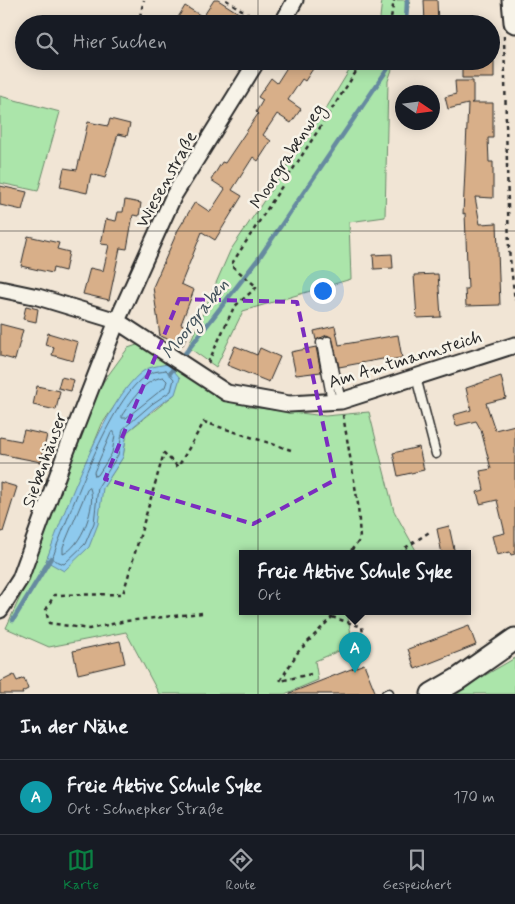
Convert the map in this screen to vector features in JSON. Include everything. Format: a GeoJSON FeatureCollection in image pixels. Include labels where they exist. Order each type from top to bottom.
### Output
{"type":"FeatureCollection","features":[{"type":"Feature","properties":{"kind":"main road"},"geometry":{"type":"LineString","coordinates":[[510,27],[513,0]]}},
{"type":"Feature","properties":{"kind":"main road"},"geometry":{"type":"LineString","coordinates":[[432,694],[458,679],[515,639]]}},
{"type":"Feature","properties":{"kind":"street"},"geometry":{"type":"LineString","coordinates":[[287,15],[295,0]]}},
{"type":"Feature","properties":{"kind":"street","name":"Wiesenstraße"},"geometry":{"type":"LineString","coordinates":[[117,321],[174,194],[251,70]]}},
{"type":"Feature","properties":{"kind":"street","name":"Am Amtmannsteich"},"geometry":{"type":"LineString","coordinates":[[0,289],[38,297],[117,321],[228,393],[289,404],[337,401],[515,345]]}},
{"type":"Feature","properties":{"kind":"street","name":"Siebenhäuser"},"geometry":{"type":"LineString","coordinates":[[0,610],[20,579],[66,452],[117,321]]}},
{"type":"Feature","properties":{"kind":"lane"},"geometry":{"type":"LineString","coordinates":[[324,342],[337,401]]}},
{"type":"Feature","properties":{"kind":"lane"},"geometry":{"type":"LineString","coordinates":[[416,377],[436,454]]}},
{"type":"Feature","properties":{"kind":"path"},"geometry":{"type":"LineString","coordinates":[[140,15],[144,0]]}},
{"type":"Feature","properties":{"kind":"path"},"geometry":{"type":"LineString","coordinates":[[226,0],[250,15]]}},
{"type":"Feature","properties":{"kind":"path"},"geometry":{"type":"LineString","coordinates":[[392,15],[394,0]]}},
{"type":"Feature","properties":{"kind":"path"},"geometry":{"type":"LineString","coordinates":[[510,27],[509,250],[515,300]]}},
{"type":"Feature","properties":{"kind":"path","name":"Moorgrabenweg"},"geometry":{"type":"LineString","coordinates":[[196,372],[234,307],[256,287],[231,265],[357,70]]}},
{"type":"Feature","properties":{"kind":"path"},"geometry":{"type":"LineString","coordinates":[[337,401],[358,504],[360,540],[351,550]]}},
{"type":"Feature","properties":{"kind":"path"},"geometry":{"type":"LineString","coordinates":[[202,613],[126,621],[89,629],[50,623],[46,610],[54,595],[123,594],[164,453],[178,467],[204,422],[291,450]]}},
{"type":"Feature","properties":{"kind":"path"},"geometry":{"type":"LineString","coordinates":[[403,550],[431,531]]}},
{"type":"Feature","properties":{"kind":"path"},"geometry":{"type":"LineString","coordinates":[[312,674],[280,681],[298,652],[332,617],[362,627],[366,655]]}},
{"type":"Feature","properties":{"kind":"highlighted area"},"geometry":{"type":"Polygon","coordinates":[[[179,299],[297,302],[335,480],[253,524],[105,479],[179,299]]]}},
{"type":"Feature","properties":{"kind":"green space"},"geometry":{"type":"Polygon","coordinates":[[[382,0],[410,0],[408,15],[380,15],[382,0]]]}},
{"type":"Feature","properties":{"kind":"green space"},"geometry":{"type":"Polygon","coordinates":[[[350,70],[392,70],[388,81],[385,217],[349,222],[351,279],[243,311],[216,367],[188,347],[230,251],[327,107],[350,70]]]}},
{"type":"Feature","properties":{"kind":"green space"},"geometry":{"type":"Polygon","coordinates":[[[0,96],[60,112],[38,191],[0,183],[0,96]]]}},
{"type":"Feature","properties":{"kind":"green space"},"geometry":{"type":"Polygon","coordinates":[[[140,344],[250,407],[325,416],[369,412],[394,511],[416,550],[239,550],[239,615],[348,615],[353,645],[315,661],[318,680],[285,694],[159,694],[126,632],[49,647],[6,628],[30,575],[98,389],[128,348],[140,344]],[[148,368],[129,385],[102,424],[46,561],[103,488],[123,457],[127,432],[175,394],[148,368]]]}},
{"type":"Feature","properties":{"kind":"green space"},"geometry":{"type":"Polygon","coordinates":[[[515,658],[515,694],[453,694],[515,658]]]}},
{"type":"Feature","properties":{"kind":"water"},"geometry":{"type":"Polygon","coordinates":[[[168,364],[180,378],[175,394],[127,432],[123,457],[103,488],[98,524],[89,547],[64,571],[46,561],[75,486],[104,425],[119,399],[134,379],[149,368],[168,364]]]}},
{"type":"Feature","properties":{"kind":"building"},"geometry":{"type":"Polygon","coordinates":[[[214,0],[218,0],[242,15],[204,15],[214,0]]]}},
{"type":"Feature","properties":{"kind":"building"},"geometry":{"type":"Polygon","coordinates":[[[424,0],[437,0],[438,15],[425,15],[424,0]]]}},
{"type":"Feature","properties":{"kind":"building"},"geometry":{"type":"Polygon","coordinates":[[[185,6],[200,15],[180,15],[185,6]]]}},
{"type":"Feature","properties":{"kind":"building"},"geometry":{"type":"Polygon","coordinates":[[[285,70],[312,70],[305,81],[302,79],[288,100],[301,109],[291,123],[277,114],[263,135],[271,141],[258,161],[253,157],[232,190],[242,196],[215,240],[202,232],[181,284],[194,290],[181,324],[190,327],[183,345],[160,336],[153,287],[178,230],[195,202],[210,212],[225,189],[211,180],[222,162],[225,163],[258,114],[256,112],[263,100],[258,97],[271,78],[277,83],[285,70]]]}},
{"type":"Feature","properties":{"kind":"building"},"geometry":{"type":"Polygon","coordinates":[[[462,70],[494,70],[494,78],[462,78],[462,70]]]}},
{"type":"Feature","properties":{"kind":"building"},"geometry":{"type":"Polygon","coordinates":[[[455,81],[473,81],[473,102],[471,103],[493,103],[493,138],[488,138],[489,162],[493,162],[493,198],[475,197],[480,224],[497,223],[500,305],[466,306],[465,289],[468,289],[465,213],[463,214],[468,104],[448,109],[445,97],[456,94],[455,81]]]}},
{"type":"Feature","properties":{"kind":"building"},"geometry":{"type":"Polygon","coordinates":[[[110,119],[130,124],[127,136],[118,134],[105,178],[91,174],[87,193],[60,187],[64,168],[77,170],[88,122],[108,126],[110,119]]]}},
{"type":"Feature","properties":{"kind":"building"},"geometry":{"type":"Polygon","coordinates":[[[0,186],[27,192],[22,210],[0,205],[0,186]]]}},
{"type":"Feature","properties":{"kind":"building"},"geometry":{"type":"Polygon","coordinates":[[[125,200],[141,203],[139,216],[133,215],[127,249],[120,248],[109,300],[83,294],[90,268],[103,271],[109,245],[101,244],[106,219],[116,221],[118,212],[123,212],[125,200]]]}},
{"type":"Feature","properties":{"kind":"building"},"geometry":{"type":"Polygon","coordinates":[[[28,236],[59,243],[57,249],[69,252],[65,271],[53,268],[52,273],[21,266],[28,236]]]}},
{"type":"Feature","properties":{"kind":"building"},"geometry":{"type":"Polygon","coordinates":[[[392,254],[393,268],[374,269],[373,255],[392,254]]]}},
{"type":"Feature","properties":{"kind":"building"},"geometry":{"type":"Polygon","coordinates":[[[438,274],[441,317],[417,318],[414,275],[438,274]]]}},
{"type":"Feature","properties":{"kind":"building"},"geometry":{"type":"Polygon","coordinates":[[[26,306],[38,309],[36,322],[23,319],[26,306]]]}},
{"type":"Feature","properties":{"kind":"building"},"geometry":{"type":"Polygon","coordinates":[[[0,324],[23,330],[15,360],[0,356],[0,324]]]}},
{"type":"Feature","properties":{"kind":"building"},"geometry":{"type":"Polygon","coordinates":[[[335,326],[339,345],[398,335],[402,358],[388,360],[388,358],[339,367],[332,338],[327,335],[316,340],[314,331],[335,326]]]}},
{"type":"Feature","properties":{"kind":"building"},"geometry":{"type":"Polygon","coordinates":[[[48,333],[78,342],[73,361],[52,355],[54,347],[45,345],[48,333]]]}},
{"type":"Feature","properties":{"kind":"building"},"geometry":{"type":"Polygon","coordinates":[[[235,346],[257,355],[260,348],[280,357],[269,382],[227,365],[235,346]]]}},
{"type":"Feature","properties":{"kind":"building"},"geometry":{"type":"Polygon","coordinates":[[[316,347],[321,372],[296,375],[291,352],[316,347]]]}},
{"type":"Feature","properties":{"kind":"building"},"geometry":{"type":"Polygon","coordinates":[[[501,376],[506,398],[486,403],[495,430],[515,425],[515,554],[511,555],[510,552],[497,555],[492,536],[505,533],[497,500],[480,504],[477,492],[484,490],[480,471],[491,469],[481,430],[476,421],[456,426],[453,415],[471,410],[466,388],[501,376]]]}},
{"type":"Feature","properties":{"kind":"building"},"geometry":{"type":"Polygon","coordinates":[[[61,377],[74,380],[71,391],[58,388],[61,377]]]}},
{"type":"Feature","properties":{"kind":"building"},"geometry":{"type":"Polygon","coordinates":[[[37,386],[60,391],[56,410],[33,405],[37,386]]]}},
{"type":"Feature","properties":{"kind":"building"},"geometry":{"type":"Polygon","coordinates":[[[24,430],[47,435],[41,462],[0,454],[0,437],[21,441],[24,430]]]}},
{"type":"Feature","properties":{"kind":"building"},"geometry":{"type":"Polygon","coordinates":[[[419,447],[424,470],[398,476],[393,453],[419,447]]]}},
{"type":"Feature","properties":{"kind":"building"},"geometry":{"type":"Polygon","coordinates":[[[0,482],[17,487],[3,532],[0,531],[0,482]]]}},
{"type":"Feature","properties":{"kind":"building"},"geometry":{"type":"Polygon","coordinates":[[[449,526],[454,550],[441,550],[437,529],[449,526]]]}},
{"type":"Feature","properties":{"kind":"building"},"geometry":{"type":"Polygon","coordinates":[[[469,626],[476,645],[415,669],[408,649],[469,626]]]}},
{"type":"Feature","properties":{"kind":"building"},"geometry":{"type":"Polygon","coordinates":[[[120,641],[125,663],[78,674],[73,651],[120,641]]]}},
{"type":"Feature","properties":{"kind":"building"},"geometry":{"type":"Polygon","coordinates":[[[364,664],[376,694],[290,694],[290,693],[364,664]]]}},
{"type":"Feature","properties":{"kind":"building"},"geometry":{"type":"Polygon","coordinates":[[[14,675],[17,681],[24,678],[28,689],[22,692],[23,694],[0,694],[0,682],[14,675]]]}},
{"type":"Feature","properties":{"kind":"waterway","name":"Moorgraben"},"geometry":{"type":"LineString","coordinates":[[406,15],[407,0]]}},
{"type":"Feature","properties":{"kind":"waterway","name":"Moorgraben"},"geometry":{"type":"LineString","coordinates":[[170,373],[259,258],[387,70]]}},
{"type":"Feature","properties":{"kind":"waterway","name":"Moorgraben"},"geometry":{"type":"LineString","coordinates":[[13,620],[51,558]]}},
{"type":"Feature","properties":{"kind":"place","name":"Freie Aktive Schule Syke"},"geometry":{"type":"Point","coordinates":[355,673]}}]}
